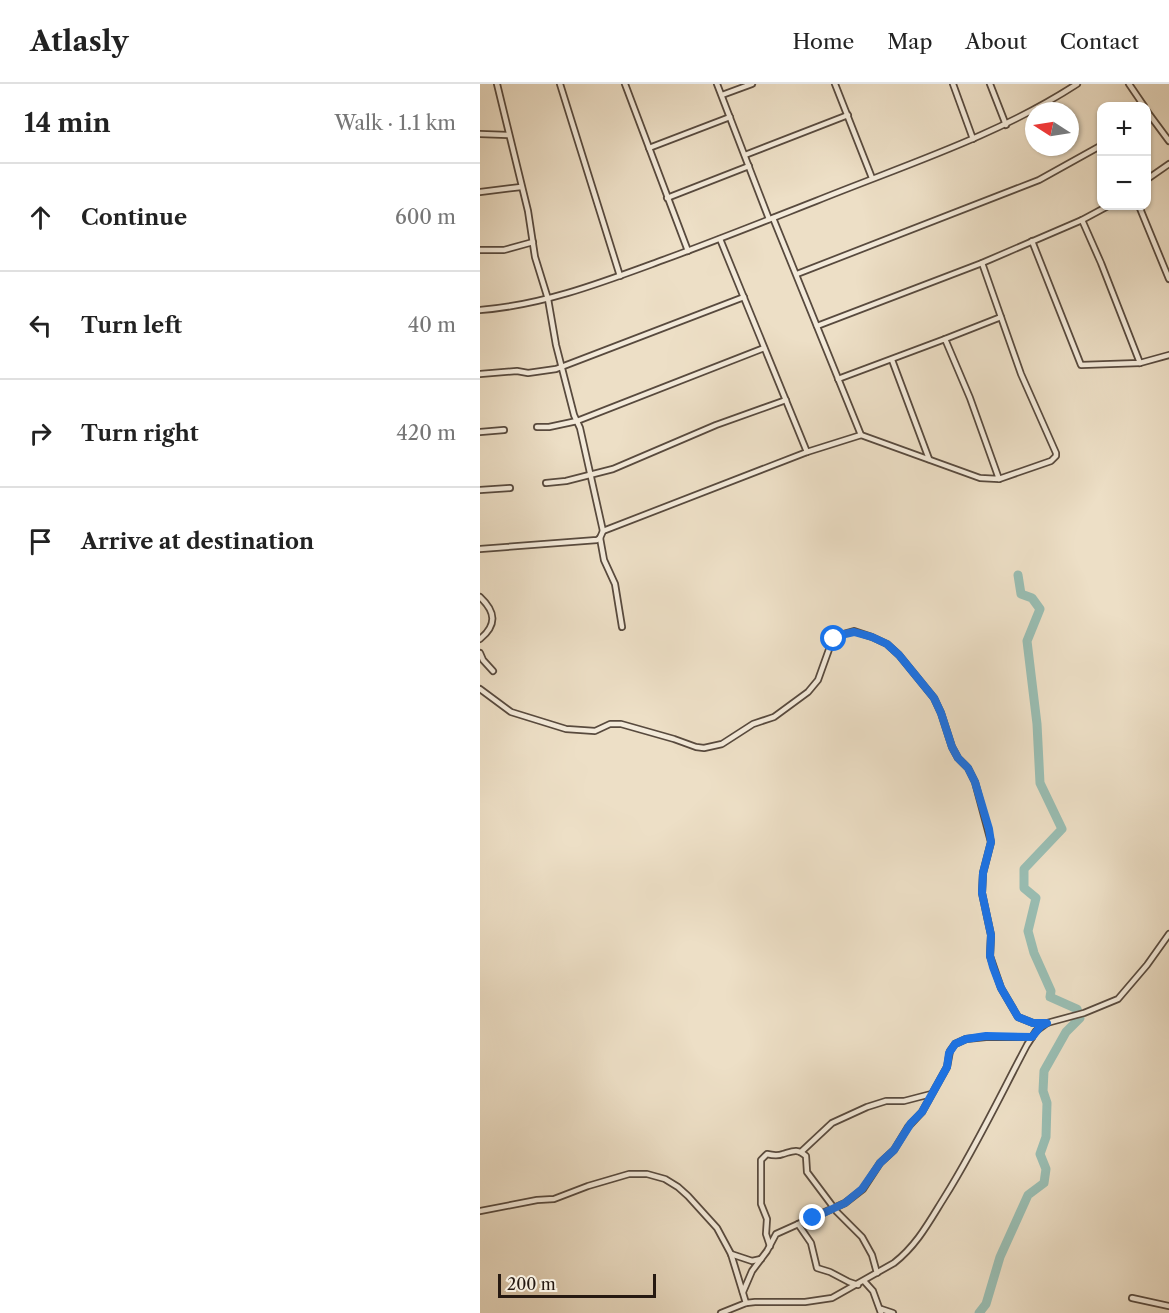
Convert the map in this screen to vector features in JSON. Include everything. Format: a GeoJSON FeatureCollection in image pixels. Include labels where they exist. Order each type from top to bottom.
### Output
{"type":"FeatureCollection","features":[{"type":"Feature","properties":{"kind":"street"},"geometry":{"type":"LineString","coordinates":[[497,84],[529,217],[532,242],[603,531],[600,538],[604,560],[615,584],[622,627]]}},
{"type":"Feature","properties":{"kind":"street"},"geometry":{"type":"LineString","coordinates":[[560,84],[620,276]]}},
{"type":"Feature","properties":{"kind":"street"},"geometry":{"type":"LineString","coordinates":[[624,84],[688,250]]}},
{"type":"Feature","properties":{"kind":"street"},"geometry":{"type":"LineString","coordinates":[[717,84],[771,219],[797,274],[861,435]]}},
{"type":"Feature","properties":{"kind":"street"},"geometry":{"type":"LineString","coordinates":[[722,95],[752,84]]}},
{"type":"Feature","properties":{"kind":"street"},"geometry":{"type":"LineString","coordinates":[[835,84],[872,178]]}},
{"type":"Feature","properties":{"kind":"street"},"geometry":{"type":"LineString","coordinates":[[953,84],[973,139]]}},
{"type":"Feature","properties":{"kind":"street"},"geometry":{"type":"LineString","coordinates":[[998,84],[991,86],[1006,125]]}},
{"type":"Feature","properties":{"kind":"street"},"geometry":{"type":"LineString","coordinates":[[480,310],[548,300],[720,239],[1006,125],[1077,84]]}},
{"type":"Feature","properties":{"kind":"street"},"geometry":{"type":"LineString","coordinates":[[1129,84],[1141,102]]}},
{"type":"Feature","properties":{"kind":"street"},"geometry":{"type":"LineString","coordinates":[[745,155],[848,115]]}},
{"type":"Feature","properties":{"kind":"street"},"geometry":{"type":"LineString","coordinates":[[649,148],[730,117]]}},
{"type":"Feature","properties":{"kind":"street"},"geometry":{"type":"LineString","coordinates":[[1151,117],[1169,141]]}},
{"type":"Feature","properties":{"kind":"street"},"geometry":{"type":"LineString","coordinates":[[480,134],[508,135]]}},
{"type":"Feature","properties":{"kind":"street"},"geometry":{"type":"LineString","coordinates":[[797,274],[1039,180],[1097,147]]}},
{"type":"Feature","properties":{"kind":"street"},"geometry":{"type":"LineString","coordinates":[[1151,177],[1169,164]]}},
{"type":"Feature","properties":{"kind":"street"},"geometry":{"type":"LineString","coordinates":[[667,198],[749,166]]}},
{"type":"Feature","properties":{"kind":"street"},"geometry":{"type":"LineString","coordinates":[[480,192],[522,187]]}},
{"type":"Feature","properties":{"kind":"street"},"geometry":{"type":"LineString","coordinates":[[817,326],[982,263],[1101,210]]}},
{"type":"Feature","properties":{"kind":"street"},"geometry":{"type":"LineString","coordinates":[[1141,210],[1169,279]]}},
{"type":"Feature","properties":{"kind":"street"},"geometry":{"type":"LineString","coordinates":[[1082,220],[1140,363]]}},
{"type":"Feature","properties":{"kind":"street"},"geometry":{"type":"LineString","coordinates":[[720,239],[807,452]]}},
{"type":"Feature","properties":{"kind":"street"},"geometry":{"type":"LineString","coordinates":[[1032,241],[1081,365],[1140,363],[1169,355]]}},
{"type":"Feature","properties":{"kind":"street"},"geometry":{"type":"LineString","coordinates":[[480,250],[504,250],[532,242]]}},
{"type":"Feature","properties":{"kind":"street"},"geometry":{"type":"LineString","coordinates":[[603,531],[807,452],[861,435],[980,478],[999,479],[1051,461],[1056,456],[1022,374],[982,263]]}},
{"type":"Feature","properties":{"kind":"street"},"geometry":{"type":"LineString","coordinates":[[480,374],[513,370],[528,374],[562,367],[744,297]]}},
{"type":"Feature","properties":{"kind":"street"},"geometry":{"type":"LineString","coordinates":[[838,379],[1001,316]]}},
{"type":"Feature","properties":{"kind":"street"},"geometry":{"type":"LineString","coordinates":[[945,339],[970,398],[999,479]]}},
{"type":"Feature","properties":{"kind":"street"},"geometry":{"type":"LineString","coordinates":[[537,427],[577,421],[764,348]]}},
{"type":"Feature","properties":{"kind":"street"},"geometry":{"type":"LineString","coordinates":[[892,360],[929,459]]}},
{"type":"Feature","properties":{"kind":"street"},"geometry":{"type":"LineString","coordinates":[[546,483],[566,482],[621,466],[687,437],[786,400]]}},
{"type":"Feature","properties":{"kind":"street"},"geometry":{"type":"LineString","coordinates":[[480,432],[504,430]]}},
{"type":"Feature","properties":{"kind":"street"},"geometry":{"type":"LineString","coordinates":[[480,490],[510,489]]}},
{"type":"Feature","properties":{"kind":"street"},"geometry":{"type":"LineString","coordinates":[[480,549],[600,538]]}},
{"type":"Feature","properties":{"kind":"street"},"geometry":{"type":"LineString","coordinates":[[480,597],[486,603],[493,619],[491,627],[480,639]]}},
{"type":"Feature","properties":{"kind":"street"},"geometry":{"type":"LineString","coordinates":[[480,689],[511,712],[566,729],[595,731],[610,724],[621,724],[704,748],[722,744],[753,724],[774,717],[808,692],[818,680],[836,636],[854,632],[887,644],[899,655],[934,698],[952,747],[958,758],[968,768],[975,782],[991,842],[983,873],[982,893],[991,935],[990,956],[1001,988],[1018,1017],[1033,1023],[1047,1023]]}},
{"type":"Feature","properties":{"kind":"street"},"geometry":{"type":"LineString","coordinates":[[480,653],[483,660],[493,670]]}},
{"type":"Feature","properties":{"kind":"street"},"geometry":{"type":"LineString","coordinates":[[721,1313],[746,1303],[770,1300],[825,1300],[858,1285],[894,1263],[917,1242],[971,1154],[1032,1037],[1041,1026],[1084,1013],[1123,995],[1169,934]]}},
{"type":"Feature","properties":{"kind":"street"},"geometry":{"type":"LineString","coordinates":[[743,1292],[776,1234],[834,1208],[853,1198],[862,1189],[880,1163],[894,1150],[911,1123],[922,1112],[947,1067],[950,1051],[958,1042],[986,1036],[1032,1037]]}},
{"type":"Feature","properties":{"kind":"street"},"geometry":{"type":"LineString","coordinates":[[801,1152],[832,1123],[867,1107],[890,1100],[904,1101],[931,1094]]}},
{"type":"Feature","properties":{"kind":"street"},"geometry":{"type":"LineString","coordinates":[[770,1246],[766,1234],[767,1219],[761,1204],[761,1160],[767,1154],[781,1155],[791,1150],[801,1152],[807,1158],[807,1172],[834,1208],[862,1237],[872,1255],[877,1273]]}},
{"type":"Feature","properties":{"kind":"street"},"geometry":{"type":"LineString","coordinates":[[480,1211],[554,1199],[613,1178],[629,1174],[648,1174],[671,1182],[693,1201],[717,1228],[731,1254],[746,1303]]}},
{"type":"Feature","properties":{"kind":"street"},"geometry":{"type":"LineString","coordinates":[[798,1224],[811,1244],[817,1268],[858,1285]]}},
{"type":"Feature","properties":{"kind":"street"},"geometry":{"type":"LineString","coordinates":[[731,1254],[752,1261],[761,1259]]}},
{"type":"Feature","properties":{"kind":"street"},"geometry":{"type":"LineString","coordinates":[[864,1281],[873,1292],[881,1311],[893,1313]]}},
{"type":"Feature","properties":{"kind":"street"},"geometry":{"type":"LineString","coordinates":[[1132,1298],[1169,1306]]}},
{"type":"Feature","properties":{"kind":"waterway"},"geometry":{"type":"LineString","coordinates":[[979,1313],[986,1304],[1000,1257],[1028,1195],[1044,1183],[1046,1169],[1040,1154],[1046,1137],[1047,1103],[1043,1091],[1044,1071],[1066,1032],[1080,1018],[1077,1009],[1050,997],[1051,991],[1034,953],[1028,931],[1036,898],[1024,888],[1024,869],[1062,829],[1040,783],[1037,724],[1027,641],[1040,609],[1032,598],[1021,594],[1018,575]]}},
{"type":"Feature","properties":{"kind":"route"},"geometry":{"type":"LineString","coordinates":[[813,1218],[853,1198],[880,1163],[894,1150],[911,1123],[922,1112],[947,1067],[949,1053],[955,1044],[966,1039],[986,1036],[1032,1037],[1041,1026],[1047,1023],[1033,1023],[1018,1017],[1001,988],[993,967],[990,956],[991,935],[982,893],[983,873],[991,842],[989,829],[975,782],[968,768],[958,758],[952,747],[934,698],[894,649],[887,644],[854,632],[836,636],[834,639]]}}]}
